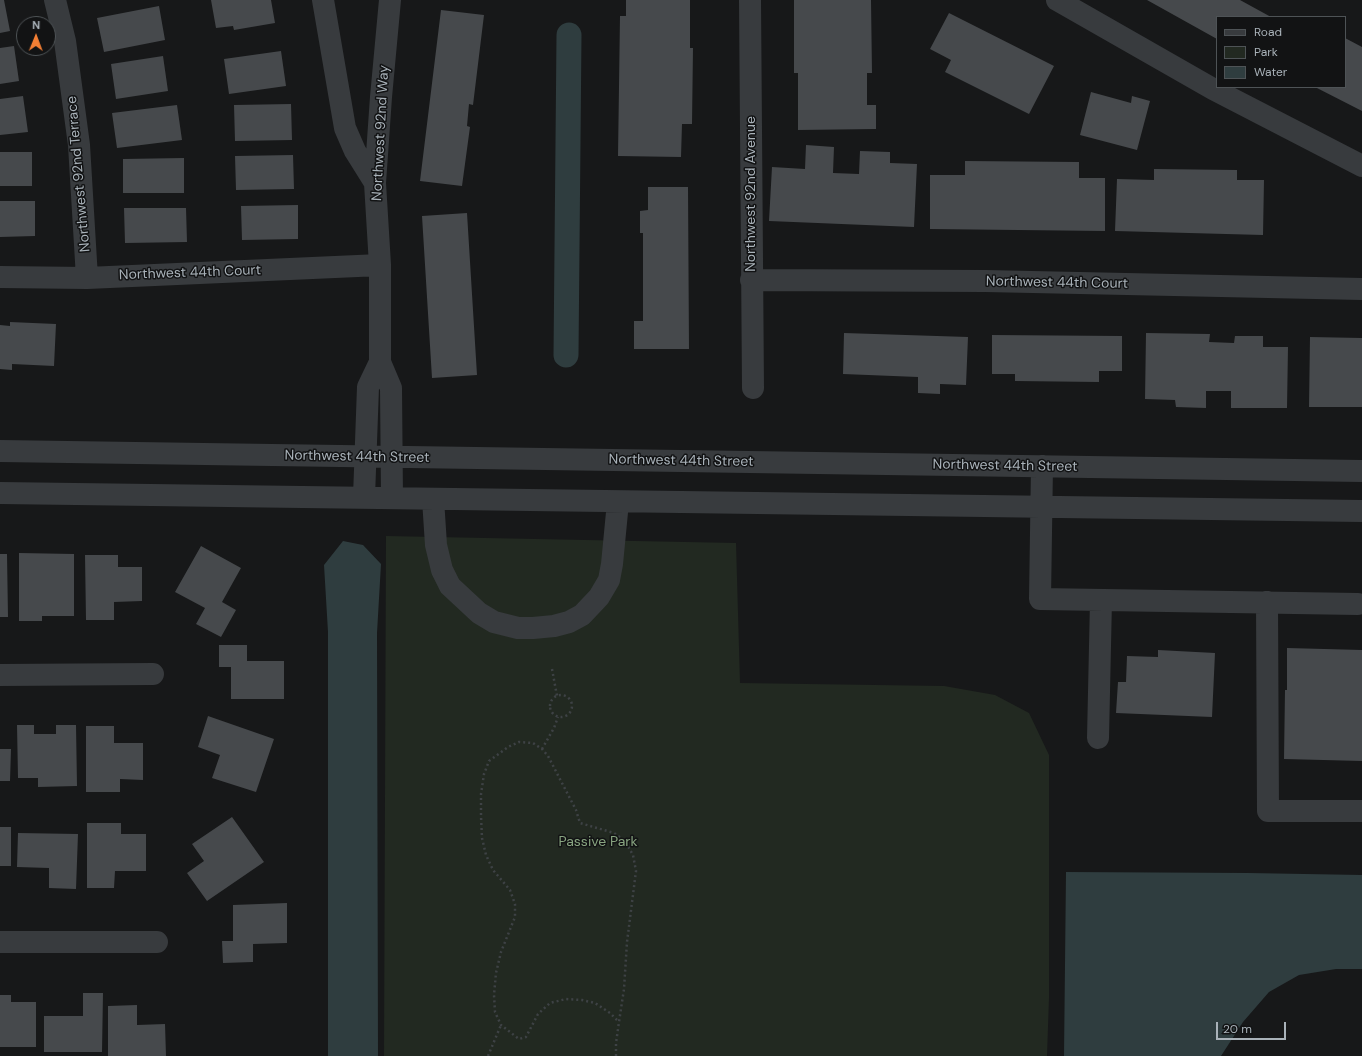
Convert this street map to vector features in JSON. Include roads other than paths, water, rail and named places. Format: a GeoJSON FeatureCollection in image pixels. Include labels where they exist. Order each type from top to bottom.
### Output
{"type":"FeatureCollection","features":[{"type":"Feature","properties":{"kind":"street","name":"Northwest 92nd Terrace"},"geometry":{"type":"LineString","coordinates":[[55,0],[65,41],[79,145],[87,278]]}},
{"type":"Feature","properties":{"kind":"street"},"geometry":{"type":"LineString","coordinates":[[323,0],[345,128],[355,151],[375,183]]}},
{"type":"Feature","properties":{"kind":"street","name":"Northwest 92nd Way"},"geometry":{"type":"LineString","coordinates":[[390,0],[375,183],[380,265],[380,362],[391,388],[392,498]]}},
{"type":"Feature","properties":{"kind":"street","name":"Northwest 92nd Avenue"},"geometry":{"type":"LineString","coordinates":[[750,0],[753,388]]}},
{"type":"Feature","properties":{"kind":"street"},"geometry":{"type":"LineString","coordinates":[[1057,0],[1213,89],[1362,166]]}},
{"type":"Feature","properties":{"kind":"street","name":"Northwest 44th Court"},"geometry":{"type":"LineString","coordinates":[[0,277],[87,278],[380,265]]}},
{"type":"Feature","properties":{"kind":"street","name":"Northwest 44th Court"},"geometry":{"type":"LineString","coordinates":[[751,280],[985,281],[1362,289]]}},
{"type":"Feature","properties":{"kind":"street","name":"Northwest 92nd Way"},"geometry":{"type":"LineString","coordinates":[[364,497],[368,387],[380,362]]}},
{"type":"Feature","properties":{"kind":"street","name":"Northwest 44th Street"},"geometry":{"type":"LineString","coordinates":[[0,451],[1362,471]]}},
{"type":"Feature","properties":{"kind":"street"},"geometry":{"type":"LineString","coordinates":[[1042,466],[1040,599],[1358,604]]}},
{"type":"Feature","properties":{"kind":"street"},"geometry":{"type":"LineString","coordinates":[[0,493],[364,497],[1041,508],[1362,511]]}},
{"type":"Feature","properties":{"kind":"street"},"geometry":{"type":"LineString","coordinates":[[433,499],[436,545],[442,570],[450,586],[478,613],[494,622],[518,628],[554,626],[569,622],[582,614],[599,596],[609,580],[618,502]]}},
{"type":"Feature","properties":{"kind":"street"},"geometry":{"type":"LineString","coordinates":[[1098,738],[1101,600]]}},
{"type":"Feature","properties":{"kind":"street"},"geometry":{"type":"LineString","coordinates":[[1267,602],[1268,811],[1362,811]]}},
{"type":"Feature","properties":{"kind":"street"},"geometry":{"type":"LineString","coordinates":[[0,675],[152,674]]}},
{"type":"Feature","properties":{"kind":"street"},"geometry":{"type":"LineString","coordinates":[[0,942],[157,942]]}},
{"type":"Feature","properties":{"kind":"water"},"geometry":{"type":"Polygon","coordinates":[[[343,541],[363,545],[381,564],[377,633],[378,1056],[328,1056],[328,632],[324,565],[343,541]]]}},
{"type":"Feature","properties":{"kind":"water"},"geometry":{"type":"Polygon","coordinates":[[[1066,872],[1362,875],[1362,969],[1336,969],[1299,975],[1269,992],[1243,1022],[1221,1056],[1064,1056],[1066,872]]]}},
{"type":"Feature","properties":{"kind":"waterway"},"geometry":{"type":"LineString","coordinates":[[566,355],[569,35]]}},
{"type":"Feature","properties":{"kind":"park label","name":"Passive Park"},"geometry":{"type":"Point","coordinates":[598,842]}}]}
